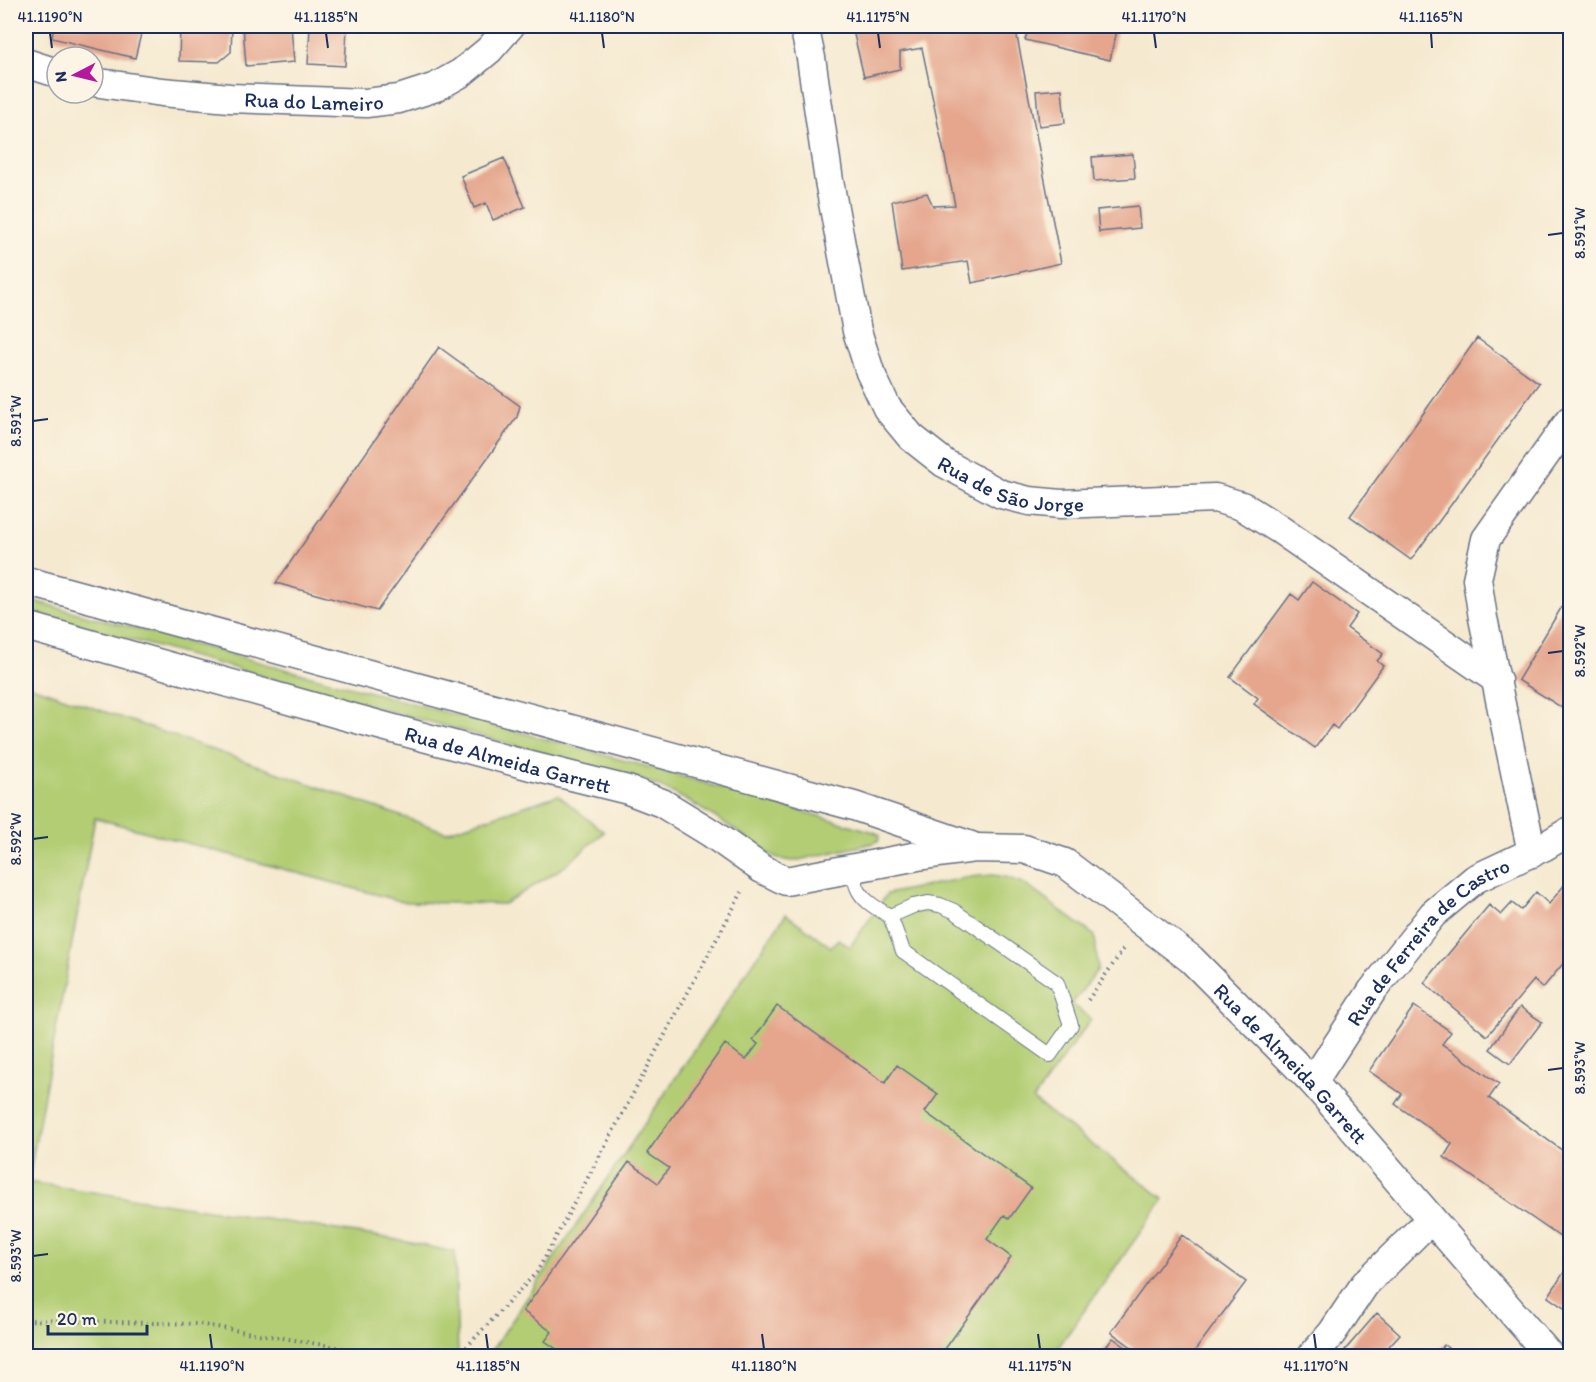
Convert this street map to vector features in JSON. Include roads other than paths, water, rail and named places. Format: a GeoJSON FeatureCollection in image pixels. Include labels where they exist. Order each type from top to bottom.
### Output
{"type":"FeatureCollection","features":[{"type":"Feature","properties":{"kind":"street","name":"Rua do Lameiro"},"geometry":{"type":"LineString","coordinates":[[105,84],[230,98],[366,103],[399,99],[436,87],[461,73],[489,50],[510,26]]}},
{"type":"Feature","properties":{"kind":"street","name":"Rua de São Jorge"},"geometry":{"type":"LineString","coordinates":[[804,26],[811,58],[829,181],[857,331],[870,372],[887,408],[911,437],[944,463],[975,482],[1001,494],[1029,501],[1061,504],[1215,498],[1242,506],[1497,680]]}},
{"type":"Feature","properties":{"kind":"street"},"geometry":{"type":"LineString","coordinates":[[26,63],[45,69]]}},
{"type":"Feature","properties":{"kind":"street"},"geometry":{"type":"LineString","coordinates":[[1532,852],[1483,618],[1477,579],[1486,539],[1570,420]]}},
{"type":"Feature","properties":{"kind":"street","name":"Rua de Almeida Garrett"},"geometry":{"type":"LineString","coordinates":[[26,581],[854,806],[976,848]]}},
{"type":"Feature","properties":{"kind":"street","name":"Rua de Almeida Garrett"},"geometry":{"type":"LineString","coordinates":[[26,626],[342,715],[628,790],[662,803],[786,881],[918,856],[976,848],[1024,849],[1065,864],[1191,959],[1313,1082],[1550,1356]]}},
{"type":"Feature","properties":{"kind":"street","name":"Rua de Ferreira de Castro"},"geometry":{"type":"LineString","coordinates":[[1313,1082],[1372,991],[1433,914],[1475,879],[1570,831]]}},
{"type":"Feature","properties":{"kind":"street"},"geometry":{"type":"LineString","coordinates":[[1312,1356],[1332,1333],[1365,1284],[1431,1219]]}},
{"type":"Feature","properties":{"kind":"lane"},"geometry":{"type":"LineString","coordinates":[[853,868],[857,887],[862,896],[890,916],[903,951],[1050,1055],[1071,1025],[1057,983],[954,910],[928,903],[913,906],[890,916]]}}]}
